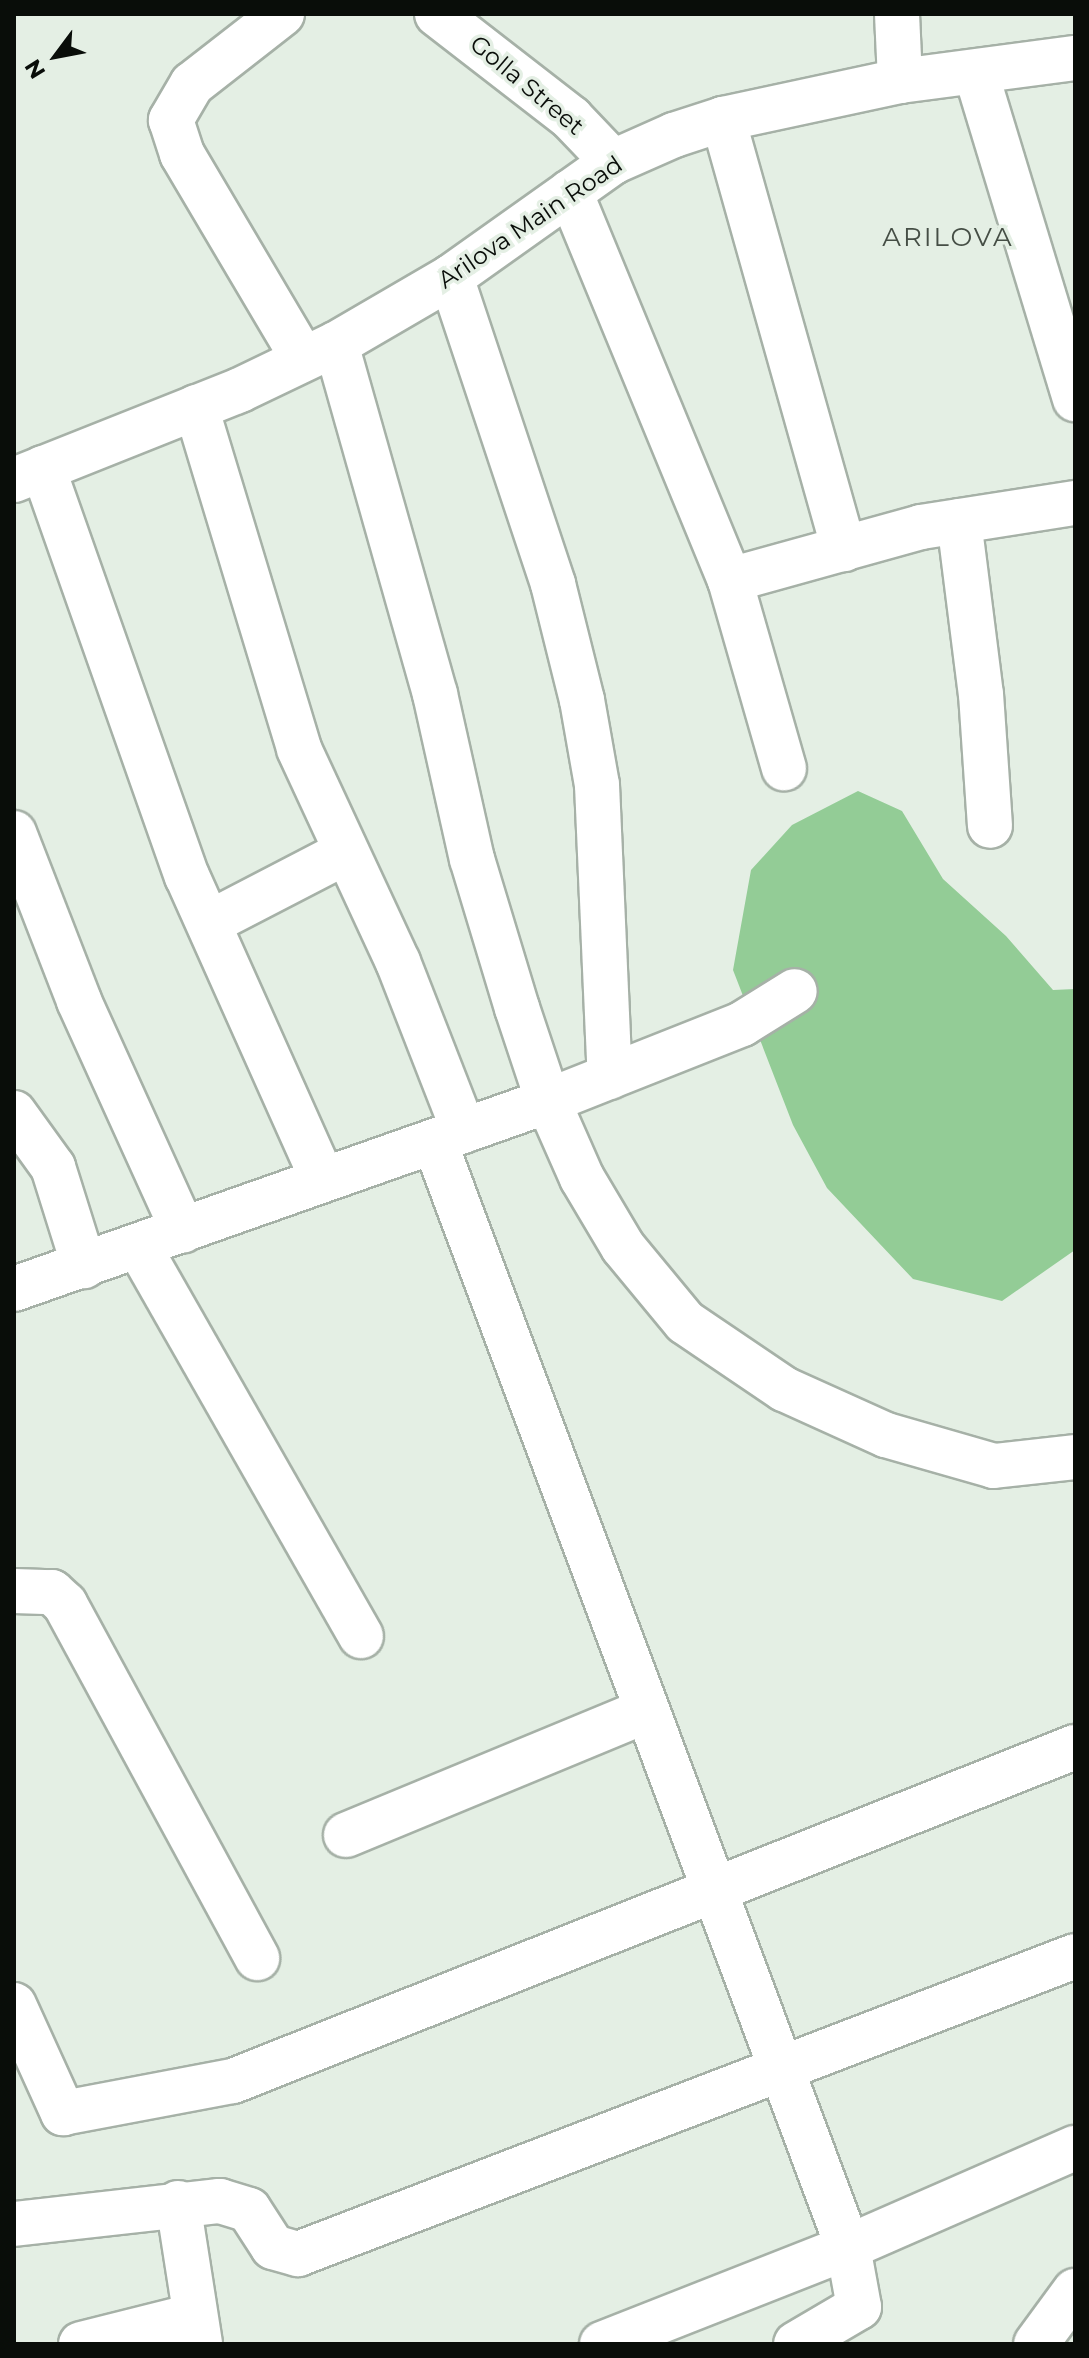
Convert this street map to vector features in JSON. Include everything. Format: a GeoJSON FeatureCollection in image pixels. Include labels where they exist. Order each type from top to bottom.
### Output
{"type":"FeatureCollection","features":[{"type":"Feature","properties":{"kind":"street"},"geometry":{"type":"LineString","coordinates":[[282,14],[192,84],[171,120],[182,154],[320,352],[435,694],[472,859],[548,1101],[582,1178],[632,1258],[685,1322],[784,1389],[886,1435],[994,1466],[1075,1457]]}},
{"type":"Feature","properties":{"kind":"street"},"geometry":{"type":"LineString","coordinates":[[897,14],[900,81]]}},
{"type":"Feature","properties":{"kind":"street","name":"Golla Street"},"geometry":{"type":"LineString","coordinates":[[455,18],[571,118],[613,162]]}},
{"type":"Feature","properties":{"kind":"street","name":"Arilova Main Road"},"geometry":{"type":"LineString","coordinates":[[28,474],[196,407],[320,352],[451,277],[613,162],[723,119],[900,81],[1075,58]]}},
{"type":"Feature","properties":{"kind":"street"},"geometry":{"type":"LineString","coordinates":[[976,73],[1061,302],[1075,399]]}},
{"type":"Feature","properties":{"kind":"street"},"geometry":{"type":"LineString","coordinates":[[723,119],[844,549]]}},
{"type":"Feature","properties":{"kind":"street"},"geometry":{"type":"LineString","coordinates":[[570,192],[730,580],[784,768]]}},
{"type":"Feature","properties":{"kind":"street"},"geometry":{"type":"LineString","coordinates":[[451,277],[553,584],[582,700],[597,785],[610,1077]]}},
{"type":"Feature","properties":{"kind":"street"},"geometry":{"type":"LineString","coordinates":[[196,407],[299,749],[398,962],[450,1137],[645,1711],[848,2247],[859,2307],[796,2344]]}},
{"type":"Feature","properties":{"kind":"street"},"geometry":{"type":"LineString","coordinates":[[28,474],[187,876],[322,1178]]}},
{"type":"Feature","properties":{"kind":"street"},"geometry":{"type":"LineString","coordinates":[[730,580],[959,521],[1075,503]]}},
{"type":"Feature","properties":{"kind":"street"},"geometry":{"type":"LineString","coordinates":[[959,521],[981,694],[990,826]]}},
{"type":"Feature","properties":{"kind":"street"},"geometry":{"type":"LineString","coordinates":[[14,833],[79,1001],[183,1230]]}},
{"type":"Feature","properties":{"kind":"street"},"geometry":{"type":"LineString","coordinates":[[209,923],[346,852]]}},
{"type":"Feature","properties":{"kind":"street"},"geometry":{"type":"LineString","coordinates":[[14,1289],[139,1247],[322,1178],[450,1137],[548,1101],[742,1024],[795,991]]}},
{"type":"Feature","properties":{"kind":"street"},"geometry":{"type":"LineString","coordinates":[[14,1113],[53,1167],[84,1266]]}},
{"type":"Feature","properties":{"kind":"street"},"geometry":{"type":"LineString","coordinates":[[139,1247],[361,1636]]}},
{"type":"Feature","properties":{"kind":"street"},"geometry":{"type":"LineString","coordinates":[[14,1591],[52,1592],[65,1604],[257,1958]]}},
{"type":"Feature","properties":{"kind":"street"},"geometry":{"type":"LineString","coordinates":[[346,1835],[645,1711]]}},
{"type":"Feature","properties":{"kind":"street"},"geometry":{"type":"LineString","coordinates":[[14,2005],[63,2113],[233,2081],[1075,1747]]}},
{"type":"Feature","properties":{"kind":"street"},"geometry":{"type":"LineString","coordinates":[[14,2224],[178,2203],[236,2203],[249,2210],[273,2247],[298,2254],[781,2073],[1075,1956]]}},
{"type":"Feature","properties":{"kind":"street"},"geometry":{"type":"LineString","coordinates":[[602,2344],[848,2247],[1075,2148]]}},
{"type":"Feature","properties":{"kind":"street"},"geometry":{"type":"LineString","coordinates":[[81,2344],[197,2330],[178,2203]]}},
{"type":"Feature","properties":{"kind":"street"},"geometry":{"type":"LineString","coordinates":[[1036,2344],[1075,2291]]}},
{"type":"Feature","properties":{"kind":"green space"},"geometry":{"type":"Polygon","coordinates":[[[858,791],[902,811],[943,879],[1006,936],[1053,990],[1075,989],[1075,1250],[1002,1301],[913,1279],[827,1188],[793,1125],[733,970],[751,870],[792,825],[858,791]]]}},
{"type":"Feature","properties":{"kind":"district","name":"ARILOVA"},"geometry":{"type":"Point","coordinates":[948,238]}}]}
